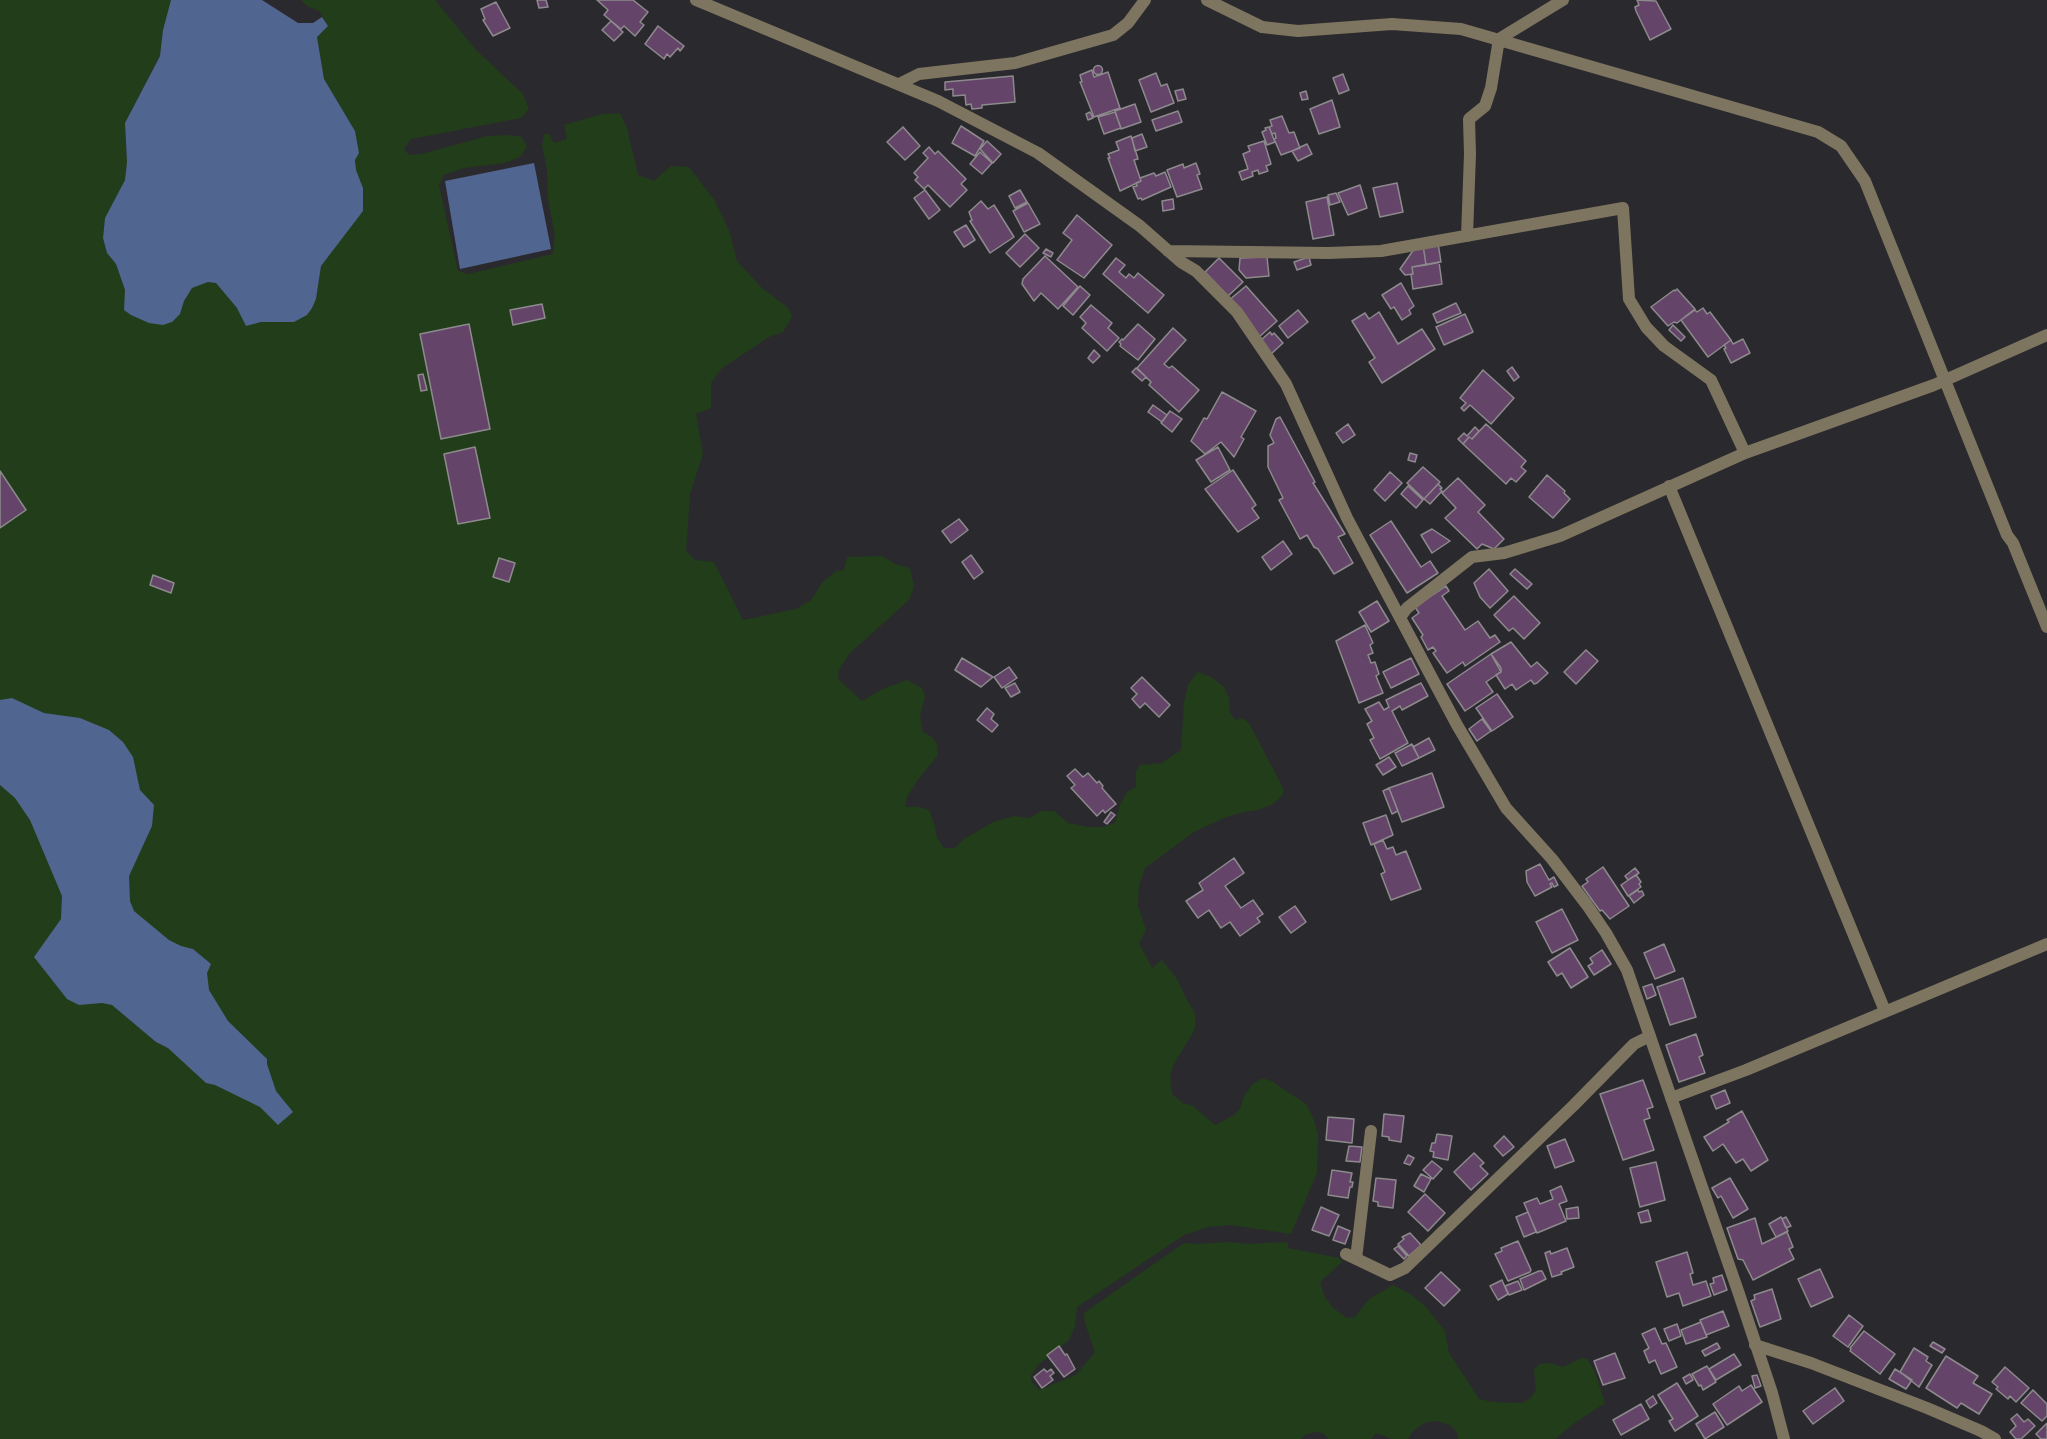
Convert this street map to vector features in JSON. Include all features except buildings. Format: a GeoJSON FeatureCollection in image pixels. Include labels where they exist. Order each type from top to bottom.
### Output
{"type":"FeatureCollection","features":[{"type":"Feature","properties":{"kind":"street"},"geometry":{"type":"LineString","coordinates":[[696,0],[938,101],[1038,153],[1140,226],[1196,272],[1237,312],[1286,384],[1347,518],[1457,725],[1506,808],[1551,859],[1606,933],[1626,970],[1772,1393],[1784,1439]]}},
{"type":"Feature","properties":{"kind":"street"},"geometry":{"type":"LineString","coordinates":[[899,84],[918,74],[1015,63],[1113,35],[1128,23],[1145,0]]}},
{"type":"Feature","properties":{"kind":"street"},"geometry":{"type":"LineString","coordinates":[[1207,0],[1262,27],[1298,31],[1392,24],[1461,29],[1818,132],[1841,146],[1865,181],[2007,535],[2013,543],[2047,627]]}},
{"type":"Feature","properties":{"kind":"street"},"geometry":{"type":"LineString","coordinates":[[1467,236],[1470,154],[1468,119],[1485,106],[1491,88],[1499,39],[1563,0]]}},
{"type":"Feature","properties":{"kind":"street"},"geometry":{"type":"LineString","coordinates":[[1168,251],[1381,251],[1623,208],[1629,299],[1646,327],[1665,346],[1711,380],[1745,453]]}},
{"type":"Feature","properties":{"kind":"street"},"geometry":{"type":"LineString","coordinates":[[1401,616],[1407,608],[1472,557],[1504,554],[1560,536],[1745,453],[1946,379],[2047,335]]}},
{"type":"Feature","properties":{"kind":"street"},"geometry":{"type":"LineString","coordinates":[[1669,486],[1885,1011]]}},
{"type":"Feature","properties":{"kind":"street"},"geometry":{"type":"LineString","coordinates":[[1671,1098],[1746,1070],[2047,944]]}},
{"type":"Feature","properties":{"kind":"street"},"geometry":{"type":"LineString","coordinates":[[1371,1131],[1351,1257],[1390,1275],[1405,1268],[1634,1044],[1650,1036]]}},
{"type":"Feature","properties":{"kind":"street"},"geometry":{"type":"LineString","coordinates":[[1755,1344],[1927,1408],[1995,1439]]}},
{"type":"Feature","properties":{"kind":"green space"},"geometry":{"type":"Polygon","coordinates":[[[0,0],[171,0],[163,30],[160,55],[125,123],[127,162],[125,180],[105,218],[103,238],[107,253],[116,264],[125,290],[180,314],[184,301],[192,288],[207,282],[216,283],[237,308],[246,325],[261,322],[294,322],[316,299],[321,266],[335,247],[363,188],[356,170],[355,131],[324,79],[317,37],[328,26],[319,11],[307,6],[301,0],[435,0],[475,49],[523,94],[529,109],[521,118],[411,139],[404,149],[409,155],[421,154],[488,136],[511,135],[522,137],[527,147],[520,157],[505,163],[464,168],[444,175],[439,185],[458,271],[468,274],[553,254],[555,236],[542,146],[544,134],[549,134],[554,143],[567,139],[564,125],[602,114],[620,113],[627,128],[638,175],[654,181],[671,166],[689,167],[715,201],[730,233],[737,261],[761,287],[788,308],[792,317],[783,332],[769,337],[721,369],[711,383],[711,408],[696,414],[703,454],[690,494],[686,551],[695,560],[714,562],[743,620],[796,609],[811,600],[822,583],[836,571],[844,570],[847,557],[882,556],[895,564],[910,568],[914,587],[909,600],[850,653],[839,670],[838,679],[862,701],[883,689],[907,680],[922,688],[925,696],[920,716],[922,731],[933,738],[937,745],[938,755],[917,781],[907,797],[905,807],[929,810],[937,838],[944,848],[955,848],[964,839],[993,822],[1015,816],[1029,818],[1042,811],[1054,811],[1068,823],[1088,827],[1103,827],[1115,823],[1120,805],[1127,792],[1136,787],[1136,771],[1140,765],[1162,763],[1181,750],[1184,703],[1188,685],[1198,672],[1211,677],[1224,687],[1229,698],[1230,713],[1236,720],[1242,718],[1249,723],[1284,790],[1282,796],[1273,804],[1224,818],[1194,832],[1145,868],[1139,886],[1138,906],[1146,930],[1139,943],[1152,968],[1162,960],[1177,979],[1195,1013],[1195,1029],[1174,1064],[1170,1076],[1172,1094],[1183,1103],[1193,1106],[1215,1125],[1234,1115],[1240,1109],[1245,1094],[1253,1084],[1263,1078],[1273,1082],[1306,1104],[1314,1120],[1318,1135],[1317,1173],[1291,1234],[1231,1225],[1208,1227],[1184,1235],[1077,1307],[1075,1326],[1069,1340],[1038,1365],[1031,1375],[1031,1381],[1039,1390],[1076,1375],[1095,1352],[1084,1313],[1184,1243],[1283,1242],[1288,1243],[1288,1248],[1339,1258],[1342,1262],[1320,1282],[1325,1297],[1333,1308],[1347,1318],[1355,1317],[1369,1299],[1393,1285],[1410,1294],[1425,1306],[1445,1331],[1449,1353],[1479,1399],[1522,1403],[1531,1398],[1536,1390],[1534,1370],[1539,1364],[1550,1363],[1563,1367],[1582,1358],[1587,1359],[1595,1372],[1605,1403],[1555,1439],[1458,1439],[1457,1433],[1450,1425],[1436,1421],[1424,1423],[1412,1432],[1408,1439],[1392,1439],[1376,1433],[1371,1439],[1328,1439],[1323,1433],[1314,1432],[1301,1439],[0,1439],[0,0]]]}},
{"type":"Feature","properties":{"kind":"water"},"geometry":{"type":"Polygon","coordinates":[[[171,0],[262,0],[298,23],[313,23],[322,17],[328,26],[317,37],[324,79],[355,131],[359,153],[355,160],[356,170],[363,188],[363,211],[321,266],[316,299],[312,308],[307,315],[294,322],[261,322],[246,326],[237,308],[216,283],[208,282],[192,288],[184,301],[180,314],[172,322],[163,325],[149,323],[124,310],[125,290],[116,264],[107,253],[103,238],[105,218],[125,180],[127,162],[125,123],[160,56],[163,30],[171,0]]]}},
{"type":"Feature","properties":{"kind":"water"},"geometry":{"type":"Polygon","coordinates":[[[534,163],[551,249],[460,269],[445,181],[534,163]]]}},
{"type":"Feature","properties":{"kind":"water"},"geometry":{"type":"Polygon","coordinates":[[[12,698],[44,713],[80,718],[109,730],[123,742],[133,757],[140,790],[154,805],[152,826],[129,876],[130,901],[134,911],[169,940],[193,949],[211,964],[207,973],[209,990],[228,1021],[267,1059],[276,1091],[293,1112],[278,1125],[260,1107],[215,1085],[206,1083],[168,1048],[156,1042],[112,1005],[102,1003],[79,1005],[67,999],[34,957],[61,919],[62,896],[30,820],[15,798],[0,785],[0,700],[12,698]]]}}]}
